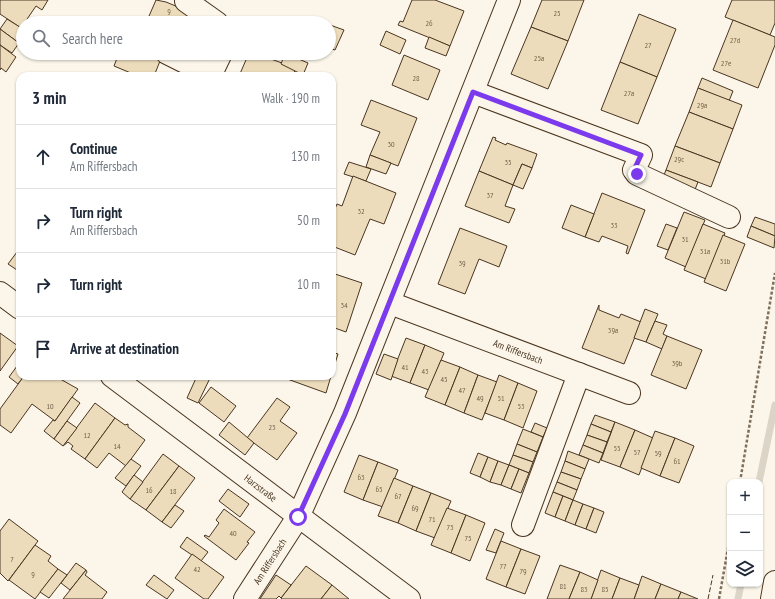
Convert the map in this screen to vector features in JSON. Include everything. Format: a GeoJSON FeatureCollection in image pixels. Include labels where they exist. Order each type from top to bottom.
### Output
{"type":"FeatureCollection","features":[{"type":"Feature","properties":{"kind":"street","name":"Am Riffersbach"},"geometry":{"type":"LineString","coordinates":[[245,599],[298,517],[345,414],[390,304],[509,0]]}},
{"type":"Feature","properties":{"kind":"street"},"geometry":{"type":"LineString","coordinates":[[186,1],[207,16]]}},
{"type":"Feature","properties":{"kind":"street"},"geometry":{"type":"LineString","coordinates":[[180,60],[203,72]]}},
{"type":"Feature","properties":{"kind":"street"},"geometry":{"type":"LineString","coordinates":[[212,72],[218,60]]}},
{"type":"Feature","properties":{"kind":"street"},"geometry":{"type":"LineString","coordinates":[[473,92],[641,155],[634,170],[637,174],[729,217]]}},
{"type":"Feature","properties":{"kind":"street"},"geometry":{"type":"LineString","coordinates":[[0,293],[16,305]]}},
{"type":"Feature","properties":{"kind":"street","name":"Am Riffersbach"},"geometry":{"type":"LineString","coordinates":[[390,304],[629,394]]}},
{"type":"Feature","properties":{"kind":"street"},"geometry":{"type":"LineString","coordinates":[[523,525],[579,374]]}},
{"type":"Feature","properties":{"kind":"street","name":"Harzstraße"},"geometry":{"type":"LineString","coordinates":[[117,380],[409,599]]}},
{"type":"Feature","properties":{"kind":"street"},"geometry":{"type":"LineString","coordinates":[[772,599],[775,582]]}},
{"type":"Feature","properties":{"kind":"path"},"geometry":{"type":"LineString","coordinates":[[741,479],[775,273]]}},
{"type":"Feature","properties":{"kind":"path"},"geometry":{"type":"LineString","coordinates":[[719,599],[728,551]]}},
{"type":"Feature","properties":{"kind":"building"},"geometry":{"type":"Polygon","coordinates":[[[0,0],[48,0],[42,10],[36,6],[29,16],[16,16],[16,25],[0,14],[0,0]]]}},
{"type":"Feature","properties":{"kind":"building"},"geometry":{"type":"Polygon","coordinates":[[[156,0],[166,2],[200,16],[149,16],[156,0]]]}},
{"type":"Feature","properties":{"kind":"building"},"geometry":{"type":"Polygon","coordinates":[[[412,0],[435,0],[464,11],[450,46],[398,25],[400,21],[403,22],[412,0]]]}},
{"type":"Feature","properties":{"kind":"building"},"geometry":{"type":"Polygon","coordinates":[[[542,0],[584,0],[568,41],[531,27],[542,0]]]}},
{"type":"Feature","properties":{"kind":"building"},"geometry":{"type":"Polygon","coordinates":[[[732,0],[775,0],[775,23],[770,35],[725,17],[732,0]]]}},
{"type":"Feature","properties":{"kind":"building"},"geometry":{"type":"Polygon","coordinates":[[[639,14],[676,29],[657,77],[620,62],[639,14]]]}},
{"type":"Feature","properties":{"kind":"building"},"geometry":{"type":"Polygon","coordinates":[[[7,19],[16,25],[16,41],[0,29],[7,19]]]}},
{"type":"Feature","properties":{"kind":"building"},"geometry":{"type":"Polygon","coordinates":[[[733,20],[775,37],[775,45],[758,88],[713,70],[733,20]]]}},
{"type":"Feature","properties":{"kind":"building"},"geometry":{"type":"Polygon","coordinates":[[[336,27],[344,30],[336,48],[336,27]]]}},
{"type":"Feature","properties":{"kind":"building"},"geometry":{"type":"Polygon","coordinates":[[[531,27],[568,41],[548,89],[511,74],[531,27]]]}},
{"type":"Feature","properties":{"kind":"building"},"geometry":{"type":"Polygon","coordinates":[[[0,29],[16,41],[16,47],[12,53],[0,45],[0,29]]]}},
{"type":"Feature","properties":{"kind":"building"},"geometry":{"type":"Polygon","coordinates":[[[386,31],[406,40],[400,54],[380,45],[386,31]]]}},
{"type":"Feature","properties":{"kind":"building"},"geometry":{"type":"Polygon","coordinates":[[[429,37],[450,46],[446,56],[425,48],[429,37]]]}},
{"type":"Feature","properties":{"kind":"building"},"geometry":{"type":"Polygon","coordinates":[[[0,45],[16,57],[6,72],[1,68],[0,70],[0,45]]]}},
{"type":"Feature","properties":{"kind":"building"},"geometry":{"type":"Polygon","coordinates":[[[404,55],[440,70],[428,100],[392,85],[404,55]]]}},
{"type":"Feature","properties":{"kind":"building"},"geometry":{"type":"Polygon","coordinates":[[[116,60],[160,60],[156,72],[128,72],[114,66],[116,60]]]}},
{"type":"Feature","properties":{"kind":"building"},"geometry":{"type":"Polygon","coordinates":[[[246,60],[274,60],[295,70],[294,72],[241,72],[246,60]]]}},
{"type":"Feature","properties":{"kind":"building"},"geometry":{"type":"Polygon","coordinates":[[[282,60],[301,60],[308,63],[304,72],[297,72],[281,64],[282,60]]]}},
{"type":"Feature","properties":{"kind":"building"},"geometry":{"type":"Polygon","coordinates":[[[620,62],[657,77],[638,124],[601,110],[620,62]]]}},
{"type":"Feature","properties":{"kind":"building"},"geometry":{"type":"Polygon","coordinates":[[[702,78],[733,91],[729,101],[698,88],[702,78]]]}},
{"type":"Feature","properties":{"kind":"building"},"geometry":{"type":"Polygon","coordinates":[[[698,88],[742,105],[733,129],[689,112],[698,88]]]}},
{"type":"Feature","properties":{"kind":"building"},"geometry":{"type":"Polygon","coordinates":[[[371,100],[417,118],[398,166],[370,155],[380,132],[361,125],[371,100]]]}},
{"type":"Feature","properties":{"kind":"building"},"geometry":{"type":"Polygon","coordinates":[[[689,112],[733,129],[720,163],[675,146],[689,112]]]}},
{"type":"Feature","properties":{"kind":"building"},"geometry":{"type":"Polygon","coordinates":[[[493,137],[496,138],[495,140],[506,145],[507,143],[537,154],[532,168],[522,164],[513,185],[479,171],[493,137]]]}},
{"type":"Feature","properties":{"kind":"building"},"geometry":{"type":"Polygon","coordinates":[[[675,146],[720,163],[711,187],[666,170],[675,146]]]}},
{"type":"Feature","properties":{"kind":"building"},"geometry":{"type":"Polygon","coordinates":[[[370,155],[391,163],[386,174],[366,167],[370,155]]]}},
{"type":"Feature","properties":{"kind":"building"},"geometry":{"type":"Polygon","coordinates":[[[349,162],[371,169],[366,181],[344,174],[349,162]]]}},
{"type":"Feature","properties":{"kind":"building"},"geometry":{"type":"Polygon","coordinates":[[[522,164],[532,168],[523,189],[513,185],[522,164]]]}},
{"type":"Feature","properties":{"kind":"building"},"geometry":{"type":"Polygon","coordinates":[[[666,170],[698,182],[694,192],[662,180],[666,170]]]}},
{"type":"Feature","properties":{"kind":"building"},"geometry":{"type":"Polygon","coordinates":[[[479,171],[513,185],[505,206],[515,209],[509,223],[465,206],[479,171]]]}},
{"type":"Feature","properties":{"kind":"building"},"geometry":{"type":"Polygon","coordinates":[[[353,176],[396,193],[384,224],[370,219],[355,255],[336,248],[336,206],[337,204],[342,206],[353,176]]]}},
{"type":"Feature","properties":{"kind":"building"},"geometry":{"type":"Polygon","coordinates":[[[602,193],[645,210],[628,254],[626,253],[628,246],[602,236],[599,242],[585,237],[602,193]]]}},
{"type":"Feature","properties":{"kind":"building"},"geometry":{"type":"Polygon","coordinates":[[[571,205],[594,214],[585,237],[562,228],[571,205]]]}},
{"type":"Feature","properties":{"kind":"building"},"geometry":{"type":"Polygon","coordinates":[[[684,212],[705,220],[686,267],[665,258],[684,212]]]}},
{"type":"Feature","properties":{"kind":"building"},"geometry":{"type":"Polygon","coordinates":[[[755,217],[775,224],[775,236],[751,226],[755,217]]]}},
{"type":"Feature","properties":{"kind":"building"},"geometry":{"type":"Polygon","coordinates":[[[666,224],[677,228],[668,250],[657,246],[666,224]]]}},
{"type":"Feature","properties":{"kind":"building"},"geometry":{"type":"Polygon","coordinates":[[[703,224],[725,233],[706,279],[684,270],[703,224]]]}},
{"type":"Feature","properties":{"kind":"building"},"geometry":{"type":"Polygon","coordinates":[[[751,226],[775,236],[774,248],[747,237],[751,226]]]}},
{"type":"Feature","properties":{"kind":"building"},"geometry":{"type":"Polygon","coordinates":[[[460,228],[507,246],[499,267],[479,259],[465,294],[438,284],[460,228]]]}},
{"type":"Feature","properties":{"kind":"building"},"geometry":{"type":"Polygon","coordinates":[[[723,235],[745,244],[726,291],[704,282],[723,235]]]}},
{"type":"Feature","properties":{"kind":"building"},"geometry":{"type":"Polygon","coordinates":[[[16,253],[16,269],[8,264],[16,253]]]}},
{"type":"Feature","properties":{"kind":"building"},"geometry":{"type":"Polygon","coordinates":[[[336,274],[362,283],[346,332],[336,328],[336,274]]]}},
{"type":"Feature","properties":{"kind":"building"},"geometry":{"type":"Polygon","coordinates":[[[599,305],[599,310],[619,318],[621,314],[641,322],[624,364],[582,348],[599,305]]]}},
{"type":"Feature","properties":{"kind":"building"},"geometry":{"type":"Polygon","coordinates":[[[645,309],[658,314],[646,342],[634,338],[645,309]]]}},
{"type":"Feature","properties":{"kind":"building"},"geometry":{"type":"Polygon","coordinates":[[[655,321],[667,325],[663,334],[667,336],[662,349],[646,342],[655,321]]]}},
{"type":"Feature","properties":{"kind":"building"},"geometry":{"type":"Polygon","coordinates":[[[0,333],[16,345],[16,349],[0,371],[0,333]]]}},
{"type":"Feature","properties":{"kind":"building"},"geometry":{"type":"Polygon","coordinates":[[[667,336],[702,350],[686,389],[651,375],[667,336]]]}},
{"type":"Feature","properties":{"kind":"building"},"geometry":{"type":"Polygon","coordinates":[[[406,338],[425,345],[410,383],[391,376],[406,338]]]}},
{"type":"Feature","properties":{"kind":"building"},"geometry":{"type":"Polygon","coordinates":[[[425,345],[444,353],[429,390],[410,383],[425,345]]]}},
{"type":"Feature","properties":{"kind":"building"},"geometry":{"type":"Polygon","coordinates":[[[384,354],[398,359],[391,380],[376,374],[384,354]]]}},
{"type":"Feature","properties":{"kind":"building"},"geometry":{"type":"Polygon","coordinates":[[[441,360],[460,367],[445,405],[425,397],[441,360]]]}},
{"type":"Feature","properties":{"kind":"building"},"geometry":{"type":"Polygon","coordinates":[[[16,367],[16,380],[21,380],[18,384],[9,377],[16,367]]]}},
{"type":"Feature","properties":{"kind":"building"},"geometry":{"type":"Polygon","coordinates":[[[460,367],[478,375],[464,413],[445,405],[460,367]]]}},
{"type":"Feature","properties":{"kind":"building"},"geometry":{"type":"Polygon","coordinates":[[[478,375],[497,382],[482,420],[464,413],[478,375]]]}},
{"type":"Feature","properties":{"kind":"building"},"geometry":{"type":"Polygon","coordinates":[[[499,375],[518,383],[504,420],[485,413],[499,375]]]}},
{"type":"Feature","properties":{"kind":"building"},"geometry":{"type":"Polygon","coordinates":[[[21,380],[62,380],[78,389],[55,421],[32,404],[11,433],[0,425],[0,409],[21,380]]]}},
{"type":"Feature","properties":{"kind":"building"},"geometry":{"type":"Polygon","coordinates":[[[195,380],[209,380],[198,403],[187,398],[195,380]]]}},
{"type":"Feature","properties":{"kind":"building"},"geometry":{"type":"Polygon","coordinates":[[[290,380],[330,380],[326,393],[290,380]]]}},
{"type":"Feature","properties":{"kind":"building"},"geometry":{"type":"Polygon","coordinates":[[[518,383],[537,391],[523,428],[504,420],[518,383]]]}},
{"type":"Feature","properties":{"kind":"building"},"geometry":{"type":"Polygon","coordinates":[[[211,387],[236,406],[224,422],[199,403],[211,387]]]}},
{"type":"Feature","properties":{"kind":"building"},"geometry":{"type":"Polygon","coordinates":[[[72,397],[80,403],[54,439],[44,431],[53,420],[55,421],[72,397]]]}},
{"type":"Feature","properties":{"kind":"building"},"geometry":{"type":"Polygon","coordinates":[[[277,398],[290,407],[280,421],[297,433],[277,460],[247,438],[277,398]]]}},
{"type":"Feature","properties":{"kind":"building"},"geometry":{"type":"Polygon","coordinates":[[[95,403],[115,418],[85,459],[71,449],[73,446],[68,442],[63,446],[95,403]]]}},
{"type":"Feature","properties":{"kind":"building"},"geometry":{"type":"Polygon","coordinates":[[[595,415],[615,422],[611,432],[591,424],[595,415]]]}},
{"type":"Feature","properties":{"kind":"building"},"geometry":{"type":"Polygon","coordinates":[[[115,418],[125,425],[128,424],[128,427],[145,440],[126,466],[109,453],[97,468],[85,459],[115,418]]]}},
{"type":"Feature","properties":{"kind":"building"},"geometry":{"type":"Polygon","coordinates":[[[67,421],[77,428],[63,446],[54,439],[67,421]]]}},
{"type":"Feature","properties":{"kind":"building"},"geometry":{"type":"Polygon","coordinates":[[[229,422],[254,443],[245,455],[219,435],[229,422]]]}},
{"type":"Feature","properties":{"kind":"building"},"geometry":{"type":"Polygon","coordinates":[[[615,422],[635,430],[620,467],[601,460],[615,422]]]}},
{"type":"Feature","properties":{"kind":"building"},"geometry":{"type":"Polygon","coordinates":[[[535,423],[547,428],[543,437],[531,432],[535,423]]]}},
{"type":"Feature","properties":{"kind":"building"},"geometry":{"type":"Polygon","coordinates":[[[591,424],[611,432],[607,442],[587,435],[591,424]]]}},
{"type":"Feature","properties":{"kind":"building"},"geometry":{"type":"Polygon","coordinates":[[[523,429],[543,437],[537,452],[517,444],[523,429]]]}},
{"type":"Feature","properties":{"kind":"building"},"geometry":{"type":"Polygon","coordinates":[[[635,430],[653,438],[639,475],[620,467],[635,430]]]}},
{"type":"Feature","properties":{"kind":"building"},"geometry":{"type":"Polygon","coordinates":[[[655,431],[675,438],[660,476],[641,468],[655,431]]]}},
{"type":"Feature","properties":{"kind":"building"},"geometry":{"type":"Polygon","coordinates":[[[587,435],[607,442],[603,453],[583,445],[587,435]]]}},
{"type":"Feature","properties":{"kind":"building"},"geometry":{"type":"Polygon","coordinates":[[[675,438],[694,446],[679,483],[660,476],[675,438]]]}},
{"type":"Feature","properties":{"kind":"building"},"geometry":{"type":"Polygon","coordinates":[[[517,444],[537,452],[533,462],[513,455],[517,444]]]}},
{"type":"Feature","properties":{"kind":"building"},"geometry":{"type":"Polygon","coordinates":[[[583,445],[603,453],[599,463],[579,455],[583,445]]]}},
{"type":"Feature","properties":{"kind":"building"},"geometry":{"type":"Polygon","coordinates":[[[568,451],[589,459],[585,469],[565,461],[568,451]]]}},
{"type":"Feature","properties":{"kind":"building"},"geometry":{"type":"Polygon","coordinates":[[[478,453],[488,457],[480,477],[470,473],[478,453]]]}},
{"type":"Feature","properties":{"kind":"building"},"geometry":{"type":"Polygon","coordinates":[[[163,454],[179,466],[146,510],[130,499],[163,454]]]}},
{"type":"Feature","properties":{"kind":"building"},"geometry":{"type":"Polygon","coordinates":[[[359,455],[378,462],[363,500],[344,492],[359,455]]]}},
{"type":"Feature","properties":{"kind":"building"},"geometry":{"type":"Polygon","coordinates":[[[513,455],[533,462],[529,473],[509,465],[513,455]]]}},
{"type":"Feature","properties":{"kind":"building"},"geometry":{"type":"Polygon","coordinates":[[[488,457],[498,461],[490,482],[480,477],[488,457]]]}},
{"type":"Feature","properties":{"kind":"building"},"geometry":{"type":"Polygon","coordinates":[[[131,459],[141,466],[126,486],[115,478],[131,459]]]}},
{"type":"Feature","properties":{"kind":"building"},"geometry":{"type":"Polygon","coordinates":[[[498,461],[509,465],[501,485],[490,482],[498,461]]]}},
{"type":"Feature","properties":{"kind":"building"},"geometry":{"type":"Polygon","coordinates":[[[565,461],[585,469],[581,479],[561,472],[565,461]]]}},
{"type":"Feature","properties":{"kind":"building"},"geometry":{"type":"Polygon","coordinates":[[[378,462],[398,470],[383,507],[363,500],[378,462]]]}},
{"type":"Feature","properties":{"kind":"building"},"geometry":{"type":"Polygon","coordinates":[[[509,465],[519,469],[511,489],[501,485],[509,465]]]}},
{"type":"Feature","properties":{"kind":"building"},"geometry":{"type":"Polygon","coordinates":[[[179,466],[195,478],[162,522],[146,510],[179,466]]]}},
{"type":"Feature","properties":{"kind":"building"},"geometry":{"type":"Polygon","coordinates":[[[519,469],[529,473],[521,493],[511,489],[519,469]]]}},
{"type":"Feature","properties":{"kind":"building"},"geometry":{"type":"Polygon","coordinates":[[[561,472],[581,479],[577,490],[557,482],[561,472]]]}},
{"type":"Feature","properties":{"kind":"building"},"geometry":{"type":"Polygon","coordinates":[[[134,475],[143,482],[130,499],[122,492],[134,475]]]}},
{"type":"Feature","properties":{"kind":"building"},"geometry":{"type":"Polygon","coordinates":[[[394,478],[413,486],[398,523],[378,516],[394,478]]]}},
{"type":"Feature","properties":{"kind":"building"},"geometry":{"type":"Polygon","coordinates":[[[557,482],[577,490],[573,500],[553,492],[557,482]]]}},
{"type":"Feature","properties":{"kind":"building"},"geometry":{"type":"Polygon","coordinates":[[[413,486],[431,493],[416,531],[398,523],[413,486]]]}},
{"type":"Feature","properties":{"kind":"building"},"geometry":{"type":"Polygon","coordinates":[[[228,489],[249,504],[240,517],[219,501],[228,489]]]}},
{"type":"Feature","properties":{"kind":"building"},"geometry":{"type":"Polygon","coordinates":[[[553,492],[563,496],[555,517],[545,513],[553,492]]]}},
{"type":"Feature","properties":{"kind":"building"},"geometry":{"type":"Polygon","coordinates":[[[431,493],[451,501],[435,538],[416,531],[431,493]]]}},
{"type":"Feature","properties":{"kind":"building"},"geometry":{"type":"Polygon","coordinates":[[[563,496],[573,500],[565,521],[555,517],[563,496]]]}},
{"type":"Feature","properties":{"kind":"building"},"geometry":{"type":"Polygon","coordinates":[[[573,500],[583,504],[575,525],[565,521],[573,500]]]}},
{"type":"Feature","properties":{"kind":"building"},"geometry":{"type":"Polygon","coordinates":[[[583,504],[594,508],[586,529],[575,525],[583,504]]]}},
{"type":"Feature","properties":{"kind":"building"},"geometry":{"type":"Polygon","coordinates":[[[175,505],[184,511],[171,528],[162,522],[175,505]]]}},
{"type":"Feature","properties":{"kind":"building"},"geometry":{"type":"Polygon","coordinates":[[[447,508],[466,515],[451,553],[431,545],[447,508]]]}},
{"type":"Feature","properties":{"kind":"building"},"geometry":{"type":"Polygon","coordinates":[[[594,508],[604,512],[596,533],[586,529],[594,508]]]}},
{"type":"Feature","properties":{"kind":"building"},"geometry":{"type":"Polygon","coordinates":[[[224,509],[255,532],[247,542],[249,543],[236,560],[204,536],[209,537],[219,523],[216,520],[224,509]]]}},
{"type":"Feature","properties":{"kind":"building"},"geometry":{"type":"Polygon","coordinates":[[[466,515],[485,523],[470,561],[451,553],[466,515]]]}},
{"type":"Feature","properties":{"kind":"building"},"geometry":{"type":"Polygon","coordinates":[[[9,519],[38,541],[8,581],[0,573],[0,531],[9,519]]]}},
{"type":"Feature","properties":{"kind":"building"},"geometry":{"type":"Polygon","coordinates":[[[495,529],[504,533],[496,553],[486,550],[495,529]]]}},
{"type":"Feature","properties":{"kind":"building"},"geometry":{"type":"Polygon","coordinates":[[[187,537],[208,552],[201,561],[180,547],[187,537]]]}},
{"type":"Feature","properties":{"kind":"building"},"geometry":{"type":"Polygon","coordinates":[[[501,541],[521,549],[506,587],[486,579],[501,541]]]}},
{"type":"Feature","properties":{"kind":"building"},"geometry":{"type":"Polygon","coordinates":[[[35,545],[51,556],[48,561],[58,569],[35,599],[9,580],[35,545]]]}},
{"type":"Feature","properties":{"kind":"building"},"geometry":{"type":"Polygon","coordinates":[[[521,549],[540,556],[525,594],[506,587],[521,549]]]}},
{"type":"Feature","properties":{"kind":"building"},"geometry":{"type":"Polygon","coordinates":[[[192,554],[224,577],[208,599],[204,599],[175,578],[192,554]]]}},
{"type":"Feature","properties":{"kind":"building"},"geometry":{"type":"Polygon","coordinates":[[[76,563],[86,570],[70,590],[61,583],[76,563]]]}},
{"type":"Feature","properties":{"kind":"building"},"geometry":{"type":"Polygon","coordinates":[[[560,565],[580,572],[569,599],[547,599],[560,565]]]}},
{"type":"Feature","properties":{"kind":"building"},"geometry":{"type":"Polygon","coordinates":[[[306,566],[332,585],[321,599],[282,599],[281,598],[306,566]]]}},
{"type":"Feature","properties":{"kind":"building"},"geometry":{"type":"Polygon","coordinates":[[[58,569],[67,575],[49,598],[40,592],[58,569]]]}},
{"type":"Feature","properties":{"kind":"building"},"geometry":{"type":"Polygon","coordinates":[[[86,570],[87,572],[85,575],[107,592],[102,599],[63,599],[86,570]]]}},
{"type":"Feature","properties":{"kind":"building"},"geometry":{"type":"Polygon","coordinates":[[[601,570],[620,578],[612,599],[591,599],[601,570]]]}},
{"type":"Feature","properties":{"kind":"building"},"geometry":{"type":"Polygon","coordinates":[[[580,572],[598,580],[591,599],[569,599],[580,572]]]}},
{"type":"Feature","properties":{"kind":"building"},"geometry":{"type":"Polygon","coordinates":[[[154,575],[174,590],[167,599],[146,585],[154,575]]]}},
{"type":"Feature","properties":{"kind":"building"},"geometry":{"type":"Polygon","coordinates":[[[276,575],[291,585],[281,598],[279,596],[276,599],[260,599],[276,575]]]}},
{"type":"Feature","properties":{"kind":"building"},"geometry":{"type":"Polygon","coordinates":[[[642,576],[661,584],[655,599],[634,599],[642,576]]]}},
{"type":"Feature","properties":{"kind":"building"},"geometry":{"type":"Polygon","coordinates":[[[620,578],[639,585],[634,599],[612,599],[620,578]]]}},
{"type":"Feature","properties":{"kind":"building"},"geometry":{"type":"Polygon","coordinates":[[[661,584],[681,592],[678,599],[655,599],[661,584]]]}},
{"type":"Feature","properties":{"kind":"building"},"geometry":{"type":"Polygon","coordinates":[[[332,585],[349,599],[321,599],[332,585]]]}},
{"type":"Feature","properties":{"kind":"building"},"geometry":{"type":"Polygon","coordinates":[[[681,592],[698,599],[678,599],[681,592]]]}},
{"type":"Feature","properties":{"kind":"waterway"},"geometry":{"type":"LineString","coordinates":[[760,479],[775,405]]}},
{"type":"Feature","properties":{"kind":"waterway"},"geometry":{"type":"LineString","coordinates":[[738,599],[740,587]]}},
{"type":"Feature","properties":{"kind":"fence"},"geometry":{"type":"LineString","coordinates":[[708,599],[713,575]]}},
{"type":"Feature","properties":{"kind":"route"},"geometry":{"type":"LineString","coordinates":[[298,517],[345,414],[473,92],[641,155],[634,170],[637,174]]}}]}
